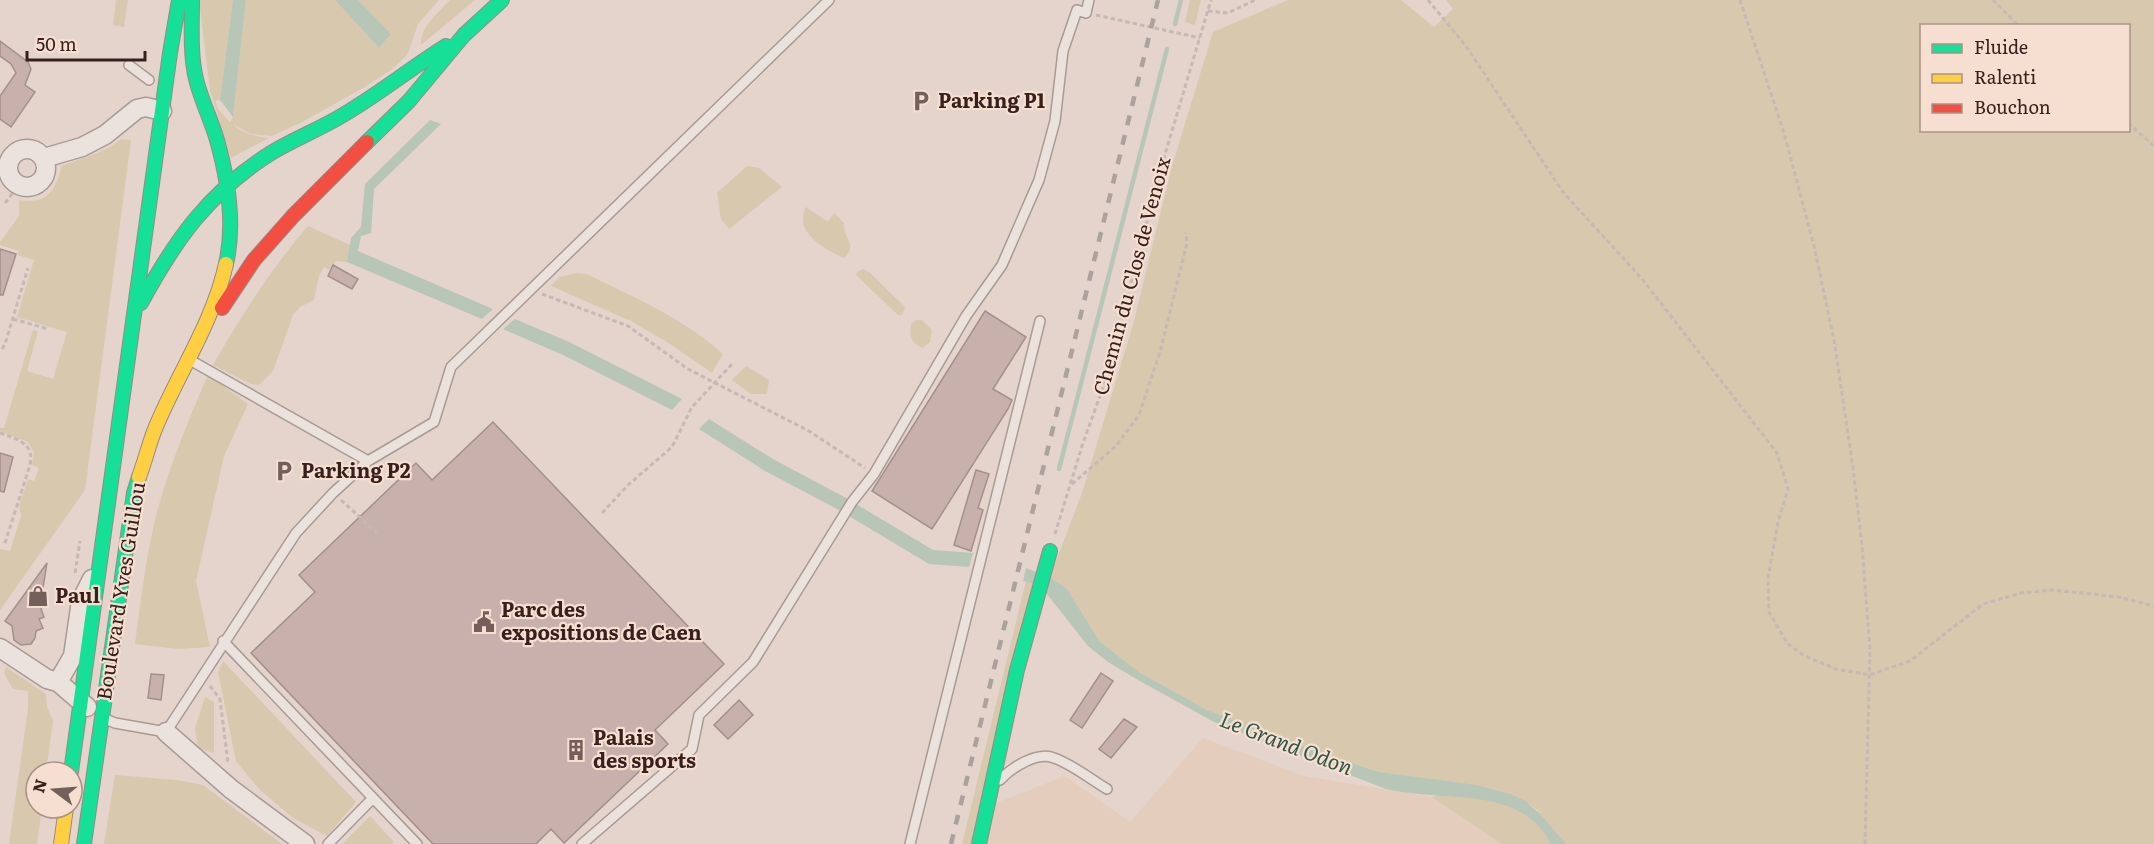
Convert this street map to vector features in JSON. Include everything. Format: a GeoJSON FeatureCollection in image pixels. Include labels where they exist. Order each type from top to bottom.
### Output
{"type":"FeatureCollection","features":[{"type":"Feature","properties":{"kind":"main road","name":"Boulevard Yves Guillou"},"geometry":{"type":"LineString","coordinates":[[73,760],[179,0]]}},
{"type":"Feature","properties":{"kind":"main road","name":"Boulevard Yves Guillou"},"geometry":{"type":"LineString","coordinates":[[84,844],[134,493],[155,429],[212,311],[225,269],[230,228],[226,185],[216,141],[196,78],[192,0]]}},
{"type":"Feature","properties":{"kind":"main road"},"geometry":{"type":"LineString","coordinates":[[190,357],[254,260],[293,216],[409,101],[464,34],[502,0]]}},
{"type":"Feature","properties":{"kind":"main road"},"geometry":{"type":"LineString","coordinates":[[133,316],[169,251],[200,209],[226,185],[269,154],[351,110],[413,66],[464,34]]}},
{"type":"Feature","properties":{"kind":"main road"},"geometry":{"type":"LineString","coordinates":[[979,844],[1017,670],[1050,551]]}},
{"type":"Feature","properties":{"kind":"main road"},"geometry":{"type":"LineString","coordinates":[[61,844],[64,820]]}},
{"type":"Feature","properties":{"kind":"street"},"geometry":{"type":"LineString","coordinates":[[44,161],[82,147],[105,135],[137,108],[146,107],[162,111]]}},
{"type":"Feature","properties":{"kind":"street"},"geometry":{"type":"LineString","coordinates":[[24,149],[35,150],[44,161],[45,176],[41,182],[34,187],[24,187],[9,176],[5,156],[24,149]]}},
{"type":"Feature","properties":{"kind":"street","name":"Boulevard Yves Guillou"},"geometry":{"type":"LineString","coordinates":[[58,682],[73,656],[81,601],[98,567]]}},
{"type":"Feature","properties":{"kind":"street"},"geometry":{"type":"LineString","coordinates":[[0,648],[47,679],[58,682],[101,717]]}},
{"type":"Feature","properties":{"kind":"street"},"geometry":{"type":"LineString","coordinates":[[166,732],[231,789],[305,844]]}},
{"type":"Feature","properties":{"kind":"lane"},"geometry":{"type":"LineString","coordinates":[[101,717],[115,723],[166,732],[296,533],[333,493],[368,461],[434,422],[450,367],[829,0]]}},
{"type":"Feature","properties":{"kind":"lane"},"geometry":{"type":"LineString","coordinates":[[582,844],[692,749],[699,714],[753,662],[852,501],[874,474],[966,316],[1002,265],[1039,180],[1055,121],[1063,51],[1077,10],[1086,13],[1089,0]]}},
{"type":"Feature","properties":{"kind":"lane"},"geometry":{"type":"LineString","coordinates":[[129,65],[149,80]]}},
{"type":"Feature","properties":{"kind":"lane"},"geometry":{"type":"LineString","coordinates":[[910,844],[1040,321]]}},
{"type":"Feature","properties":{"kind":"lane"},"geometry":{"type":"LineString","coordinates":[[190,357],[210,371],[368,461]]}},
{"type":"Feature","properties":{"kind":"lane"},"geometry":{"type":"LineString","coordinates":[[224,641],[417,844]]}},
{"type":"Feature","properties":{"kind":"lane"},"geometry":{"type":"LineString","coordinates":[[991,789],[1008,771],[1037,758],[1053,757],[1107,789]]}},
{"type":"Feature","properties":{"kind":"lane"},"geometry":{"type":"LineString","coordinates":[[328,844],[373,798]]}},
{"type":"Feature","properties":{"kind":"path","name":"Chemin du Clos de Venoix"},"geometry":{"type":"LineString","coordinates":[[1050,551],[1105,382],[1163,161],[1211,0]]}},
{"type":"Feature","properties":{"kind":"path"},"geometry":{"type":"LineString","coordinates":[[1208,11],[1228,13],[1255,0]]}},
{"type":"Feature","properties":{"kind":"path"},"geometry":{"type":"LineString","coordinates":[[1428,0],[1466,46],[1563,192],[1643,280],[1777,453],[1788,489],[1778,522],[1768,578],[1769,612],[1787,643],[1803,655],[1836,669],[1869,675],[1910,661],[1983,604],[2021,593],[2053,590],[2119,597],[2154,606]]}},
{"type":"Feature","properties":{"kind":"path"},"geometry":{"type":"LineString","coordinates":[[1740,0],[1786,142],[1814,246],[1834,340],[1853,468],[1870,650],[1865,844]]}},
{"type":"Feature","properties":{"kind":"path"},"geometry":{"type":"LineString","coordinates":[[1993,0],[2017,24]]}},
{"type":"Feature","properties":{"kind":"path"},"geometry":{"type":"LineString","coordinates":[[1086,13],[1200,38]]}},
{"type":"Feature","properties":{"kind":"path"},"geometry":{"type":"LineString","coordinates":[[2130,125],[2154,146]]}},
{"type":"Feature","properties":{"kind":"path"},"geometry":{"type":"LineString","coordinates":[[5,203],[19,185]]}},
{"type":"Feature","properties":{"kind":"path"},"geometry":{"type":"LineString","coordinates":[[1071,485],[1090,466],[1116,446],[1139,415],[1160,352],[1187,243],[1186,233]]}},
{"type":"Feature","properties":{"kind":"path"},"geometry":{"type":"LineString","coordinates":[[2,349],[28,268]]}},
{"type":"Feature","properties":{"kind":"path"},"geometry":{"type":"LineString","coordinates":[[530,290],[628,326],[688,369],[809,431],[874,474]]}},
{"type":"Feature","properties":{"kind":"path"},"geometry":{"type":"LineString","coordinates":[[13,319],[48,329]]}},
{"type":"Feature","properties":{"kind":"path"},"geometry":{"type":"LineString","coordinates":[[602,513],[628,485],[672,447],[692,407],[734,362]]}},
{"type":"Feature","properties":{"kind":"path"},"geometry":{"type":"LineString","coordinates":[[0,433],[26,444],[31,453],[30,465],[4,546]]}},
{"type":"Feature","properties":{"kind":"path"},"geometry":{"type":"LineString","coordinates":[[333,493],[377,533]]}},
{"type":"Feature","properties":{"kind":"path"},"geometry":{"type":"LineString","coordinates":[[203,676],[220,699],[231,789]]}},
{"type":"Feature","properties":{"kind":"shaded area"},"geometry":{"type":"Polygon","coordinates":[[[116,0],[128,0],[124,27],[113,25],[116,0]]]}},
{"type":"Feature","properties":{"kind":"shaded area"},"geometry":{"type":"Polygon","coordinates":[[[199,0],[233,0],[220,100],[215,101],[218,109],[230,122],[233,117],[246,0],[335,0],[379,48],[391,34],[358,0],[439,0],[418,24],[408,53],[391,70],[304,121],[272,136],[251,134],[233,124],[249,134],[269,138],[231,158],[210,90],[199,0]]]}},
{"type":"Feature","properties":{"kind":"shaded area"},"geometry":{"type":"Polygon","coordinates":[[[450,0],[475,0],[421,45],[423,32],[450,0]]]}},
{"type":"Feature","properties":{"kind":"shaded area"},"geometry":{"type":"Polygon","coordinates":[[[1190,0],[1201,0],[1195,25],[1185,22],[1190,0]]]}},
{"type":"Feature","properties":{"kind":"shaded area"},"geometry":{"type":"Polygon","coordinates":[[[1288,0],[1401,0],[1434,27],[1453,9],[1446,0],[2154,0],[2154,844],[1502,844],[1432,797],[1471,785],[1379,772],[1312,750],[1207,710],[1139,672],[1100,642],[1067,589],[1050,577],[1082,493],[1134,321],[1172,166],[1213,32],[1288,0]],[[1490,790],[1546,815],[1511,794],[1490,790]]]}},
{"type":"Feature","properties":{"kind":"shaded area"},"geometry":{"type":"Polygon","coordinates":[[[121,139],[131,140],[85,490],[0,610],[0,549],[10,551],[21,516],[19,506],[28,479],[34,481],[39,468],[32,465],[34,453],[28,442],[0,431],[0,428],[4,428],[33,330],[38,331],[27,371],[53,379],[67,332],[17,317],[34,260],[18,255],[19,251],[0,245],[0,242],[19,216],[19,200],[44,198],[53,189],[62,166],[100,152],[121,139]]]}},
{"type":"Feature","properties":{"kind":"shaded area"},"geometry":{"type":"Polygon","coordinates":[[[747,166],[759,168],[782,187],[729,229],[721,219],[717,193],[747,166]]]}},
{"type":"Feature","properties":{"kind":"shaded area"},"geometry":{"type":"Polygon","coordinates":[[[806,207],[828,222],[834,213],[844,223],[850,249],[844,258],[828,250],[807,232],[803,216],[806,207]]]}},
{"type":"Feature","properties":{"kind":"shaded area"},"geometry":{"type":"Polygon","coordinates":[[[308,226],[350,245],[347,262],[336,261],[330,270],[324,267],[319,276],[314,300],[300,307],[293,315],[273,371],[259,385],[251,384],[213,365],[257,293],[308,226]]]}},
{"type":"Feature","properties":{"kind":"shaded area"},"geometry":{"type":"Polygon","coordinates":[[[863,269],[869,272],[905,307],[902,315],[898,315],[856,275],[863,269]]]}},
{"type":"Feature","properties":{"kind":"shaded area"},"geometry":{"type":"Polygon","coordinates":[[[577,273],[586,274],[640,300],[675,319],[708,341],[723,354],[712,373],[631,321],[551,286],[559,277],[577,273]]]}},
{"type":"Feature","properties":{"kind":"shaded area"},"geometry":{"type":"Polygon","coordinates":[[[916,320],[922,320],[932,330],[930,342],[923,348],[913,342],[910,333],[911,324],[916,320]]]}},
{"type":"Feature","properties":{"kind":"shaded area"},"geometry":{"type":"Polygon","coordinates":[[[746,366],[769,380],[767,394],[751,394],[732,380],[746,366]]]}},
{"type":"Feature","properties":{"kind":"shaded area"},"geometry":{"type":"Polygon","coordinates":[[[207,377],[211,377],[248,404],[224,456],[196,581],[210,647],[178,649],[135,644],[147,561],[157,512],[180,443],[207,377]]]}},
{"type":"Feature","properties":{"kind":"shaded area"},"geometry":{"type":"Polygon","coordinates":[[[1026,581],[1036,584],[974,844],[962,844],[1026,581]]]}},
{"type":"Feature","properties":{"kind":"shaded area"},"geometry":{"type":"Polygon","coordinates":[[[223,661],[356,802],[327,836],[293,818],[260,790],[236,761],[218,672],[223,661]]]}},
{"type":"Feature","properties":{"kind":"shaded area"},"geometry":{"type":"Polygon","coordinates":[[[6,667],[46,694],[47,707],[53,721],[48,760],[24,760],[24,820],[40,820],[37,844],[9,844],[28,708],[28,691],[13,689],[4,673],[6,667]]]}},
{"type":"Feature","properties":{"kind":"shaded area"},"geometry":{"type":"Polygon","coordinates":[[[205,697],[214,702],[214,753],[198,748],[195,728],[205,697]]]}},
{"type":"Feature","properties":{"kind":"shaded area"},"geometry":{"type":"Polygon","coordinates":[[[1203,738],[1304,776],[1432,797],[1502,844],[985,844],[994,804],[1065,776],[1130,822],[1203,738]]]}},
{"type":"Feature","properties":{"kind":"shaded area"},"geometry":{"type":"Polygon","coordinates":[[[115,775],[177,780],[203,785],[282,844],[104,844],[115,775]]]}},
{"type":"Feature","properties":{"kind":"shaded area"},"geometry":{"type":"Polygon","coordinates":[[[370,816],[394,842],[392,844],[342,844],[370,816]]]}},
{"type":"Feature","properties":{"kind":"water"},"geometry":{"type":"Polygon","coordinates":[[[233,0],[246,0],[233,117],[220,100],[233,0]]]}},
{"type":"Feature","properties":{"kind":"water"},"geometry":{"type":"Polygon","coordinates":[[[335,0],[358,0],[391,34],[379,48],[335,0]]]}},
{"type":"Feature","properties":{"kind":"water"},"geometry":{"type":"Polygon","coordinates":[[[430,120],[441,124],[374,189],[371,233],[361,236],[358,251],[493,309],[482,319],[347,262],[351,238],[361,227],[365,184],[430,120]]]}},
{"type":"Feature","properties":{"kind":"water"},"geometry":{"type":"Polygon","coordinates":[[[515,319],[569,342],[682,399],[672,410],[563,355],[503,329],[515,319]]]}},
{"type":"Feature","properties":{"kind":"water"},"geometry":{"type":"Polygon","coordinates":[[[709,419],[773,459],[846,498],[933,550],[973,553],[969,567],[929,564],[839,510],[765,471],[699,429],[709,419]]]}},
{"type":"Feature","properties":{"kind":"water","name":"Le Grand Odon"},"geometry":{"type":"Polygon","coordinates":[[[1026,568],[1050,577],[1067,589],[1100,642],[1139,672],[1207,710],[1312,750],[1379,772],[1476,785],[1511,794],[1525,801],[1541,815],[1566,844],[1551,844],[1537,825],[1520,812],[1500,803],[1386,789],[1214,722],[1108,662],[1088,646],[1043,589],[1036,584],[1023,581],[1026,568]]]}},
{"type":"Feature","properties":{"kind":"building"},"geometry":{"type":"Polygon","coordinates":[[[0,41],[28,62],[31,69],[25,85],[35,92],[11,127],[0,119],[0,96],[16,73],[11,64],[0,56],[0,41]]]}},
{"type":"Feature","properties":{"kind":"building"},"geometry":{"type":"Polygon","coordinates":[[[0,249],[16,254],[3,295],[0,295],[0,249]]]}},
{"type":"Feature","properties":{"kind":"building"},"geometry":{"type":"Polygon","coordinates":[[[333,265],[358,279],[352,289],[328,276],[333,265]]]}},
{"type":"Feature","properties":{"kind":"building"},"geometry":{"type":"Polygon","coordinates":[[[985,311],[1026,337],[993,389],[1012,400],[932,529],[872,491],[985,311]]]}},
{"type":"Feature","properties":{"kind":"building","name":"Parc des expositions de Caen"},"geometry":{"type":"Polygon","coordinates":[[[493,422],[724,664],[655,730],[668,744],[564,843],[551,829],[536,844],[433,844],[251,653],[315,592],[299,575],[416,463],[432,480],[493,422]]]}},
{"type":"Feature","properties":{"kind":"building"},"geometry":{"type":"Polygon","coordinates":[[[0,453],[13,457],[4,492],[0,491],[0,453]]]}},
{"type":"Feature","properties":{"kind":"building"},"geometry":{"type":"Polygon","coordinates":[[[976,470],[989,474],[978,508],[983,510],[971,551],[954,545],[976,470]]]}},
{"type":"Feature","properties":{"kind":"building"},"geometry":{"type":"Polygon","coordinates":[[[47,563],[40,606],[44,617],[39,619],[43,628],[36,631],[31,644],[21,645],[14,640],[12,626],[5,621],[47,563]]]}},
{"type":"Feature","properties":{"kind":"building"},"geometry":{"type":"Polygon","coordinates":[[[1101,673],[1113,681],[1082,728],[1070,720],[1101,673]]]}},
{"type":"Feature","properties":{"kind":"building"},"geometry":{"type":"Polygon","coordinates":[[[151,674],[164,675],[161,700],[148,698],[151,674]]]}},
{"type":"Feature","properties":{"kind":"building"},"geometry":{"type":"Polygon","coordinates":[[[739,700],[753,715],[728,739],[714,725],[739,700]]]}},
{"type":"Feature","properties":{"kind":"building"},"geometry":{"type":"Polygon","coordinates":[[[1124,719],[1137,727],[1111,758],[1099,749],[1124,719]]]}},
{"type":"Feature","properties":{"kind":"waterway"},"geometry":{"type":"LineString","coordinates":[[1175,24],[1181,0]]}},
{"type":"Feature","properties":{"kind":"waterway"},"geometry":{"type":"LineString","coordinates":[[1059,469],[1167,49]]}},
{"type":"Feature","properties":{"kind":"railway"},"geometry":{"type":"LineString","coordinates":[[951,844],[1158,0]]}},
{"type":"Feature","properties":{"kind":"traffic: fast"},"geometry":{"type":"LineString","coordinates":[[73,760],[179,0]]}},
{"type":"Feature","properties":{"kind":"traffic: fast"},"geometry":{"type":"LineString","coordinates":[[192,0],[194,69],[217,140],[227,186],[230,234],[226,264]]}},
{"type":"Feature","properties":{"kind":"traffic: fast"},"geometry":{"type":"LineString","coordinates":[[367,142],[409,101],[464,35],[502,0]]}},
{"type":"Feature","properties":{"kind":"traffic: fast"},"geometry":{"type":"LineString","coordinates":[[141,303],[181,238],[229,184],[271,153],[356,107],[446,46]]}},
{"type":"Feature","properties":{"kind":"traffic: fast"},"geometry":{"type":"LineString","coordinates":[[84,844],[134,493],[139,477]]}},
{"type":"Feature","properties":{"kind":"traffic: fast"},"geometry":{"type":"LineString","coordinates":[[979,844],[1017,670],[1050,551]]}},
{"type":"Feature","properties":{"kind":"traffic: slow"},"geometry":{"type":"LineString","coordinates":[[139,477],[164,408],[213,307],[226,264]]}},
{"type":"Feature","properties":{"kind":"traffic: slow"},"geometry":{"type":"LineString","coordinates":[[61,844],[64,820]]}},
{"type":"Feature","properties":{"kind":"traffic: jam"},"geometry":{"type":"LineString","coordinates":[[222,308],[254,260],[293,216],[367,142]]}},
{"type":"Feature","properties":{"kind":"place","name":"Parking P1"},"geometry":{"type":"Point","coordinates":[921,101]}},
{"type":"Feature","properties":{"kind":"place","name":"Parking P2"},"geometry":{"type":"Point","coordinates":[284,471]}},
{"type":"Feature","properties":{"kind":"place","name":"Paul"},"geometry":{"type":"Point","coordinates":[38,596]}},
{"type":"Feature","properties":{"kind":"place","name":"Parc des expositions de Caen"},"geometry":{"type":"Point","coordinates":[484,622]}},
{"type":"Feature","properties":{"kind":"place","name":"Palais des sports"},"geometry":{"type":"Point","coordinates":[576,750]}}]}
